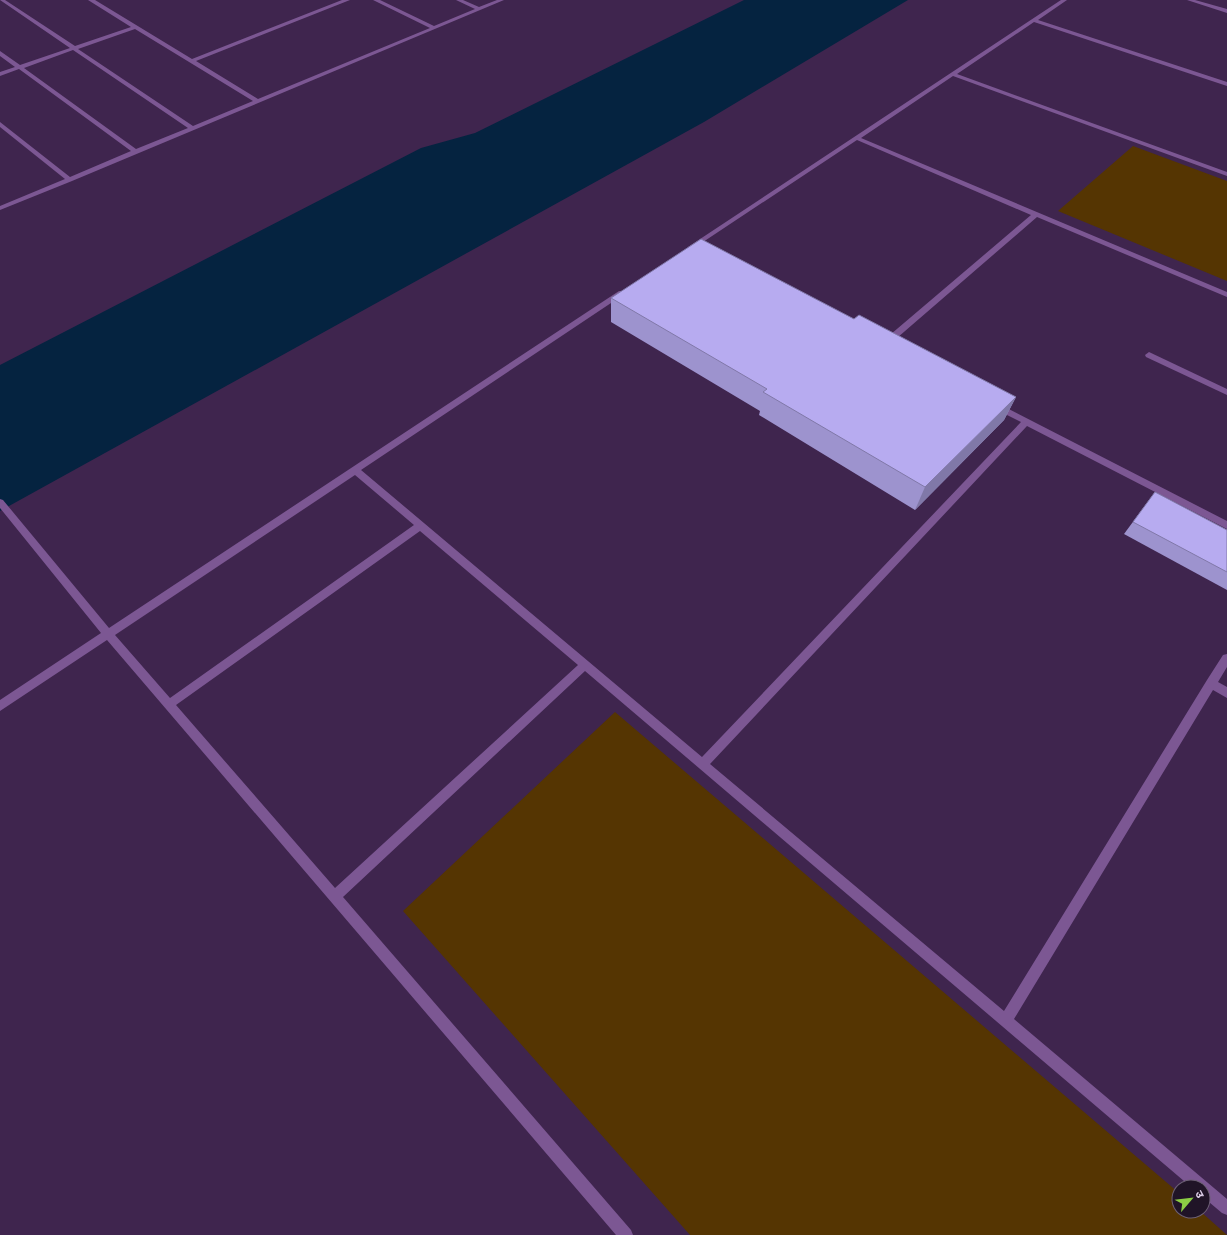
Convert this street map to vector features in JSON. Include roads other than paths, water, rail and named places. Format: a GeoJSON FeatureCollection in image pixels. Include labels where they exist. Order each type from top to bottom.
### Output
{"type":"FeatureCollection","features":[{"type":"Feature","properties":{"kind":"street"},"geometry":{"type":"LineString","coordinates":[[2,0],[193,128]]}},
{"type":"Feature","properties":{"kind":"street"},"geometry":{"type":"LineString","coordinates":[[91,0],[258,101]]}},
{"type":"Feature","properties":{"kind":"street"},"geometry":{"type":"LineString","coordinates":[[191,60],[347,0]]}},
{"type":"Feature","properties":{"kind":"street"},"geometry":{"type":"LineString","coordinates":[[376,0],[435,28]]}},
{"type":"Feature","properties":{"kind":"street"},"geometry":{"type":"LineString","coordinates":[[459,0],[479,9]]}},
{"type":"Feature","properties":{"kind":"street"},"geometry":{"type":"LineString","coordinates":[[1,206],[70,180],[502,0]]}},
{"type":"Feature","properties":{"kind":"street"},"geometry":{"type":"LineString","coordinates":[[688,251],[1064,0]]}},
{"type":"Feature","properties":{"kind":"street"},"geometry":{"type":"LineString","coordinates":[[1190,0],[1227,11]]}},
{"type":"Feature","properties":{"kind":"street"},"geometry":{"type":"LineString","coordinates":[[1033,20],[1227,84]]}},
{"type":"Feature","properties":{"kind":"street"},"geometry":{"type":"LineString","coordinates":[[0,74],[135,27]]}},
{"type":"Feature","properties":{"kind":"street"},"geometry":{"type":"LineString","coordinates":[[0,53],[136,152]]}},
{"type":"Feature","properties":{"kind":"street"},"geometry":{"type":"LineString","coordinates":[[952,74],[1227,174]]}},
{"type":"Feature","properties":{"kind":"street"},"geometry":{"type":"LineString","coordinates":[[0,124],[70,180]]}},
{"type":"Feature","properties":{"kind":"street"},"geometry":{"type":"LineString","coordinates":[[856,138],[1227,295]]}},
{"type":"Feature","properties":{"kind":"street"},"geometry":{"type":"LineString","coordinates":[[888,351],[881,348],[1036,214]]}},
{"type":"Feature","properties":{"kind":"street"},"geometry":{"type":"LineString","coordinates":[[0,706],[629,288]]}},
{"type":"Feature","properties":{"kind":"street"},"geometry":{"type":"LineString","coordinates":[[1149,355],[1227,392]]}},
{"type":"Feature","properties":{"kind":"street"},"geometry":{"type":"LineString","coordinates":[[991,404],[1227,525]]}},
{"type":"Feature","properties":{"kind":"street"},"geometry":{"type":"LineString","coordinates":[[702,764],[1026,422]]}},
{"type":"Feature","properties":{"kind":"street"},"geometry":{"type":"LineString","coordinates":[[355,470],[1194,1179]]}},
{"type":"Feature","properties":{"kind":"street"},"geometry":{"type":"LineString","coordinates":[[0,502],[168,705],[626,1235]]}},
{"type":"Feature","properties":{"kind":"street"},"geometry":{"type":"LineString","coordinates":[[168,705],[420,526]]}},
{"type":"Feature","properties":{"kind":"street"},"geometry":{"type":"LineString","coordinates":[[1005,1020],[1227,658]]}},
{"type":"Feature","properties":{"kind":"street"},"geometry":{"type":"LineString","coordinates":[[334,897],[585,665]]}},
{"type":"Feature","properties":{"kind":"street"},"geometry":{"type":"LineString","coordinates":[[1211,684],[1227,693]]}},
{"type":"Feature","properties":{"kind":"street"},"geometry":{"type":"LineString","coordinates":[[1211,1194],[1227,1208]]}},
{"type":"Feature","properties":{"kind":"water"},"geometry":{"type":"Polygon","coordinates":[[[744,0],[908,0],[704,122],[0,511],[0,365],[421,148],[475,133],[744,0]]]}}]}
